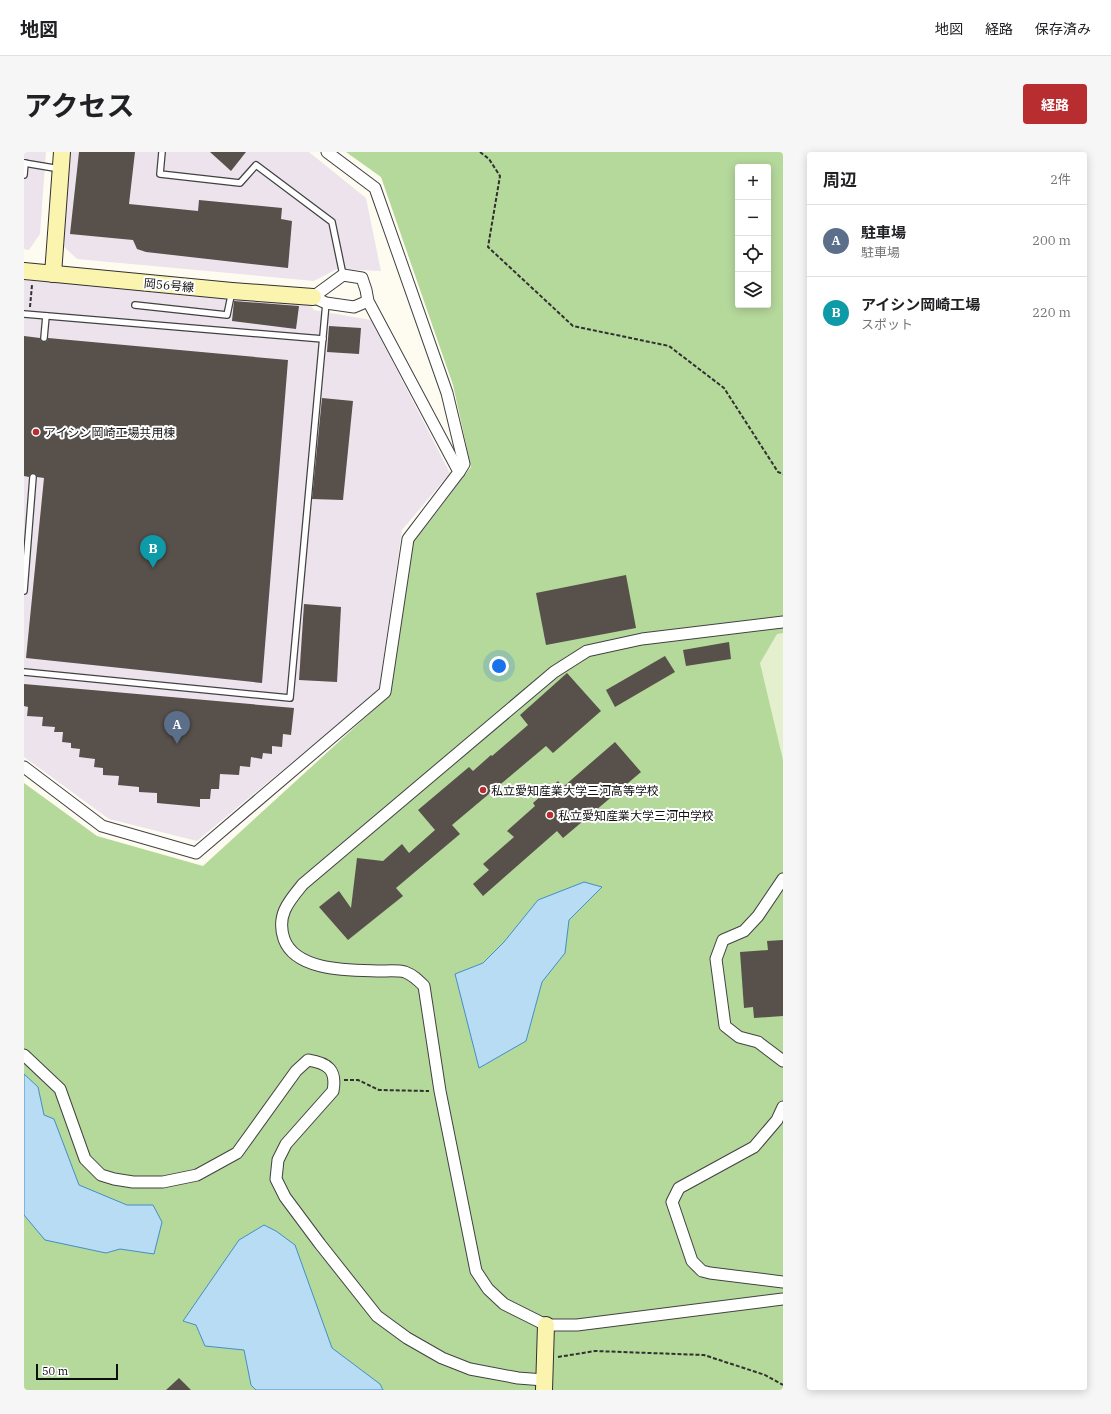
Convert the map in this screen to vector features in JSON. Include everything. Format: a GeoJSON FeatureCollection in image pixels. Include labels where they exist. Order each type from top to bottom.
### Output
{"type":"FeatureCollection","features":[{"type":"Feature","properties":{"kind":"street"},"geometry":{"type":"LineString","coordinates":[[53,274],[62,152]]}},
{"type":"Feature","properties":{"kind":"street"},"geometry":{"type":"LineString","coordinates":[[24,767],[102,826],[196,853],[385,692],[408,539],[460,472],[464,464],[447,393],[375,188],[327,152]]}},
{"type":"Feature","properties":{"kind":"street","name":"岡56号線"},"geometry":{"type":"LineString","coordinates":[[28,272],[320,300]]}},
{"type":"Feature","properties":{"kind":"street"},"geometry":{"type":"LineString","coordinates":[[320,300],[343,275],[362,278],[368,301],[460,472]]}},
{"type":"Feature","properties":{"kind":"street"},"geometry":{"type":"LineString","coordinates":[[320,300],[354,307],[368,301]]}},
{"type":"Feature","properties":{"kind":"street"},"geometry":{"type":"LineString","coordinates":[[783,622],[642,639],[587,651],[548,677],[303,884],[287,904],[281,919],[282,934],[286,945],[296,955],[313,964],[343,970],[403,971],[415,976],[424,986],[440,1091],[476,1271],[488,1289],[504,1304],[546,1325],[577,1325],[783,1299]]}},
{"type":"Feature","properties":{"kind":"street"},"geometry":{"type":"LineString","coordinates":[[783,879],[758,916],[744,931],[723,940],[716,959],[725,1026],[739,1037],[758,1042],[783,1061]]}},
{"type":"Feature","properties":{"kind":"street"},"geometry":{"type":"LineString","coordinates":[[24,1055],[60,1089],[85,1159],[101,1175],[133,1182],[163,1182],[197,1175],[237,1153],[296,1070],[308,1060],[320,1062],[331,1070],[335,1080],[333,1091],[286,1144],[278,1160],[276,1179],[285,1197],[377,1316],[407,1338],[442,1358],[470,1369],[518,1378],[544,1385],[546,1325]]}},
{"type":"Feature","properties":{"kind":"street"},"geometry":{"type":"LineString","coordinates":[[783,1107],[777,1120],[754,1147],[679,1188],[672,1202],[692,1261],[702,1271],[710,1274],[783,1282]]}},
{"type":"Feature","properties":{"kind":"lane"},"geometry":{"type":"LineString","coordinates":[[162,152],[160,174],[240,183],[256,165],[332,222],[343,275]]}},
{"type":"Feature","properties":{"kind":"lane"},"geometry":{"type":"LineString","coordinates":[[24,175],[25,163],[61,169]]}},
{"type":"Feature","properties":{"kind":"lane"},"geometry":{"type":"LineString","coordinates":[[135,305],[227,315],[232,291]]}},
{"type":"Feature","properties":{"kind":"lane"},"geometry":{"type":"LineString","coordinates":[[24,672],[290,698],[324,339],[320,300]]}},
{"type":"Feature","properties":{"kind":"lane"},"geometry":{"type":"LineString","coordinates":[[27,315],[324,339]]}},
{"type":"Feature","properties":{"kind":"lane"},"geometry":{"type":"LineString","coordinates":[[44,338],[46,316]]}},
{"type":"Feature","properties":{"kind":"lane"},"geometry":{"type":"LineString","coordinates":[[24,591],[33,477]]}},
{"type":"Feature","properties":{"kind":"path"},"geometry":{"type":"LineString","coordinates":[[480,152],[488,159],[500,176],[488,247],[573,326],[669,346],[724,388],[778,472],[783,474]]}},
{"type":"Feature","properties":{"kind":"path"},"geometry":{"type":"LineString","coordinates":[[27,315],[28,272]]}},
{"type":"Feature","properties":{"kind":"path"},"geometry":{"type":"LineString","coordinates":[[335,1080],[358,1080],[379,1090],[440,1091]]}},
{"type":"Feature","properties":{"kind":"path"},"geometry":{"type":"LineString","coordinates":[[544,1359],[595,1351],[704,1355],[766,1375],[783,1385]]}},
{"type":"Feature","properties":{"kind":"shaded area"},"geometry":{"type":"Polygon","coordinates":[[[24,152],[46,152],[40,234],[29,250],[24,249],[24,152]]]}},
{"type":"Feature","properties":{"kind":"shaded area"},"geometry":{"type":"Polygon","coordinates":[[[69,152],[309,152],[366,198],[381,271],[337,269],[314,281],[77,259],[62,245],[69,152]]]}},
{"type":"Feature","properties":{"kind":"shaded area"},"geometry":{"type":"Polygon","coordinates":[[[24,277],[308,301],[314,310],[371,320],[450,473],[402,530],[379,690],[197,841],[109,819],[24,757],[24,277]]]}},
{"type":"Feature","properties":{"kind":"green space"},"geometry":{"type":"Polygon","coordinates":[[[346,152],[783,152],[783,1390],[24,1390],[24,783],[97,836],[203,866],[391,694],[410,547],[471,467],[453,385],[381,177],[346,152]]]}},
{"type":"Feature","properties":{"kind":"green space"},"geometry":{"type":"Polygon","coordinates":[[[783,633],[783,760],[760,663],[777,634],[783,633]]]}},
{"type":"Feature","properties":{"kind":"water"},"geometry":{"type":"Polygon","coordinates":[[[584,882],[602,887],[569,920],[565,953],[542,982],[526,1041],[479,1068],[455,974],[483,963],[504,942],[538,900],[584,882]]]}},
{"type":"Feature","properties":{"kind":"water"},"geometry":{"type":"Polygon","coordinates":[[[24,1074],[38,1087],[44,1115],[54,1119],[79,1185],[127,1205],[153,1205],[162,1222],[154,1254],[120,1249],[106,1253],[45,1240],[24,1215],[24,1074]]]}},
{"type":"Feature","properties":{"kind":"water"},"geometry":{"type":"Polygon","coordinates":[[[264,1225],[276,1231],[295,1245],[332,1348],[380,1384],[383,1390],[256,1390],[251,1385],[244,1350],[205,1346],[196,1325],[183,1321],[239,1240],[264,1225]]]}},
{"type":"Feature","properties":{"kind":"building"},"geometry":{"type":"Polygon","coordinates":[[[79,152],[135,152],[129,204],[198,211],[199,200],[282,208],[281,219],[292,221],[288,268],[146,252],[137,249],[133,240],[70,234],[79,152]]]}},
{"type":"Feature","properties":{"kind":"building"},"geometry":{"type":"Polygon","coordinates":[[[210,152],[246,152],[231,171],[210,152]]]}},
{"type":"Feature","properties":{"kind":"building"},"geometry":{"type":"Polygon","coordinates":[[[234,301],[299,306],[296,329],[232,321],[234,301]]]}},
{"type":"Feature","properties":{"kind":"building"},"geometry":{"type":"Polygon","coordinates":[[[329,326],[361,328],[359,354],[327,352],[329,326]]]}},
{"type":"Feature","properties":{"kind":"building"},"geometry":{"type":"Polygon","coordinates":[[[24,336],[40,338],[41,341],[44,342],[47,341],[48,338],[288,360],[262,683],[26,658],[44,478],[37,477],[36,474],[33,473],[30,474],[29,477],[24,476],[24,336]]]}},
{"type":"Feature","properties":{"kind":"building"},"geometry":{"type":"Polygon","coordinates":[[[322,398],[353,401],[343,500],[312,499],[322,398]]]}},
{"type":"Feature","properties":{"kind":"building"},"geometry":{"type":"Polygon","coordinates":[[[626,575],[636,628],[546,645],[536,593],[626,575]]]}},
{"type":"Feature","properties":{"kind":"building"},"geometry":{"type":"Polygon","coordinates":[[[304,604],[341,607],[337,682],[299,680],[304,604]]]}},
{"type":"Feature","properties":{"kind":"building"},"geometry":{"type":"Polygon","coordinates":[[[729,642],[731,659],[686,666],[683,650],[729,642]]]}},
{"type":"Feature","properties":{"kind":"building"},"geometry":{"type":"Polygon","coordinates":[[[665,656],[675,672],[615,707],[606,690],[665,656]]]}},
{"type":"Feature","properties":{"kind":"building"},"geometry":{"type":"Polygon","coordinates":[[[567,673],[601,711],[553,753],[546,746],[452,825],[460,834],[396,888],[403,896],[348,940],[319,907],[339,891],[351,908],[357,858],[383,861],[402,844],[409,853],[435,830],[418,810],[469,767],[473,771],[528,725],[520,715],[567,673]]]}},
{"type":"Feature","properties":{"kind":"building"},"geometry":{"type":"Polygon","coordinates":[[[24,684],[294,708],[291,735],[283,734],[282,747],[272,746],[272,754],[263,753],[262,759],[251,757],[250,767],[240,766],[239,775],[220,774],[219,789],[211,789],[210,799],[200,799],[200,807],[157,803],[157,793],[139,792],[139,787],[118,785],[119,776],[103,775],[103,768],[94,767],[95,759],[79,757],[80,749],[71,748],[71,743],[62,742],[63,732],[54,732],[55,727],[42,726],[43,717],[27,716],[28,707],[24,706],[24,684]]]}},
{"type":"Feature","properties":{"kind":"building"},"geometry":{"type":"Polygon","coordinates":[[[615,742],[641,772],[563,838],[557,831],[483,896],[473,884],[489,870],[483,864],[514,837],[507,831],[535,806],[533,803],[558,781],[563,787],[615,742]]]}},
{"type":"Feature","properties":{"kind":"building"},"geometry":{"type":"Polygon","coordinates":[[[783,940],[783,1016],[754,1018],[753,1007],[744,1008],[740,952],[768,950],[767,941],[783,940]]]}},
{"type":"Feature","properties":{"kind":"building"},"geometry":{"type":"Polygon","coordinates":[[[179,1378],[191,1390],[166,1390],[179,1378]]]}},
{"type":"Feature","properties":{"kind":"place","name":"アイシン岡崎工場共用棟"},"geometry":{"type":"Point","coordinates":[36,432]}},
{"type":"Feature","properties":{"kind":"place","name":"アイシン岡崎工場"},"geometry":{"type":"Point","coordinates":[153,568]}},
{"type":"Feature","properties":{"kind":"place","name":"駐車場"},"geometry":{"type":"Point","coordinates":[177,744]}},
{"type":"Feature","properties":{"kind":"place","name":"私立愛知産業大学三河高等学校"},"geometry":{"type":"Point","coordinates":[483,790]}},
{"type":"Feature","properties":{"kind":"place","name":"私立愛知産業大学三河中学校"},"geometry":{"type":"Point","coordinates":[550,815]}}]}
